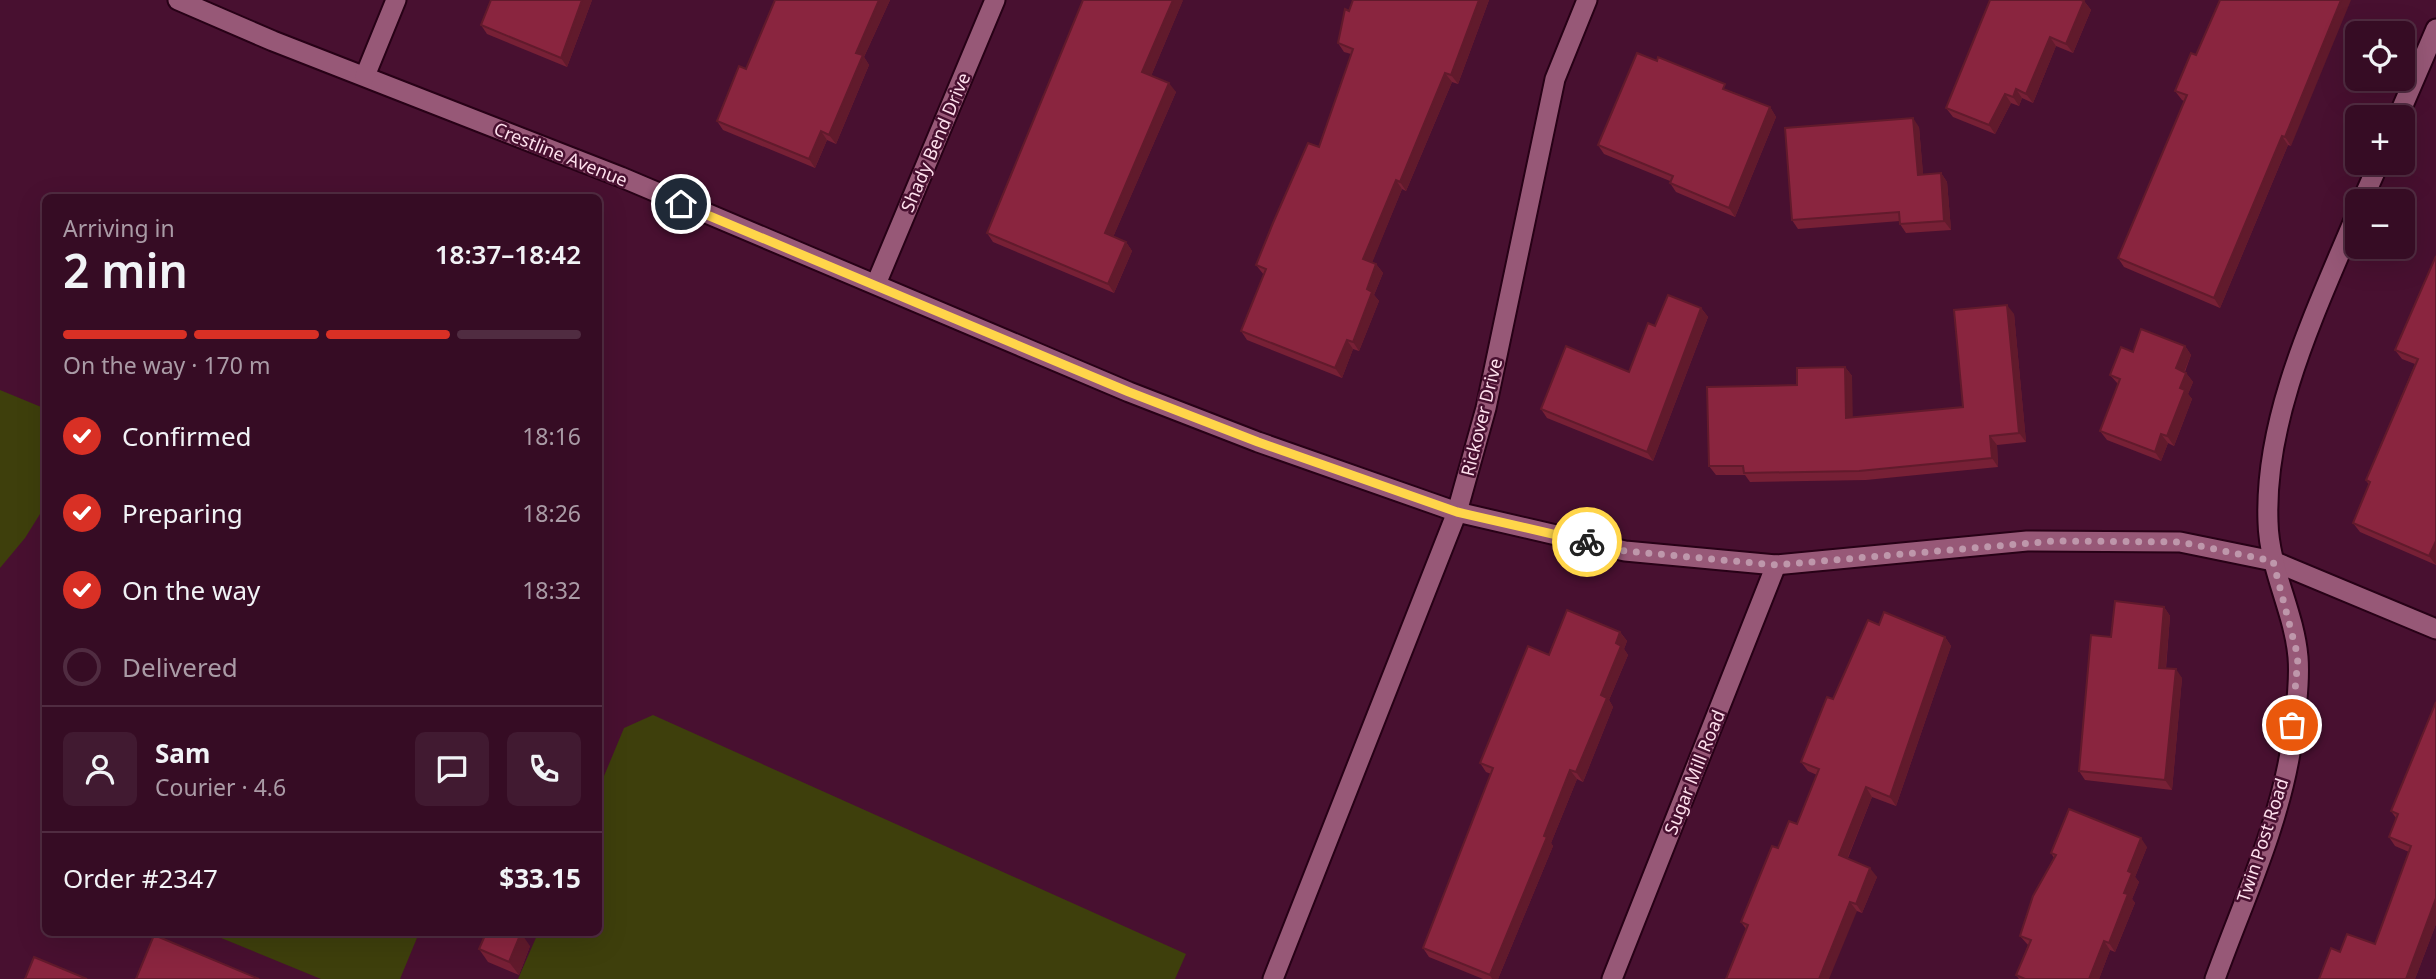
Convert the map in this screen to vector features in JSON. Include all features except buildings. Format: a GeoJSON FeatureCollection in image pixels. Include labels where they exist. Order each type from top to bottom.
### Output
{"type":"FeatureCollection","features":[{"type":"Feature","properties":{"kind":"street","name":"Crestline Avenue"},"geometry":{"type":"LineString","coordinates":[[178,0],[621,177],[1155,402],[1258,442],[1457,512],[1625,551],[1776,565],[2054,541],[2180,542],[2273,561],[2436,629]]}},
{"type":"Feature","properties":{"kind":"street"},"geometry":{"type":"LineString","coordinates":[[365,76],[396,0]]}},
{"type":"Feature","properties":{"kind":"street","name":"Shady Bend Drive"},"geometry":{"type":"LineString","coordinates":[[876,284],[995,0]]}},
{"type":"Feature","properties":{"kind":"street","name":"Rickover Drive"},"geometry":{"type":"LineString","coordinates":[[1273,979],[1457,512],[1486,408],[1555,79],[1587,0]]}},
{"type":"Feature","properties":{"kind":"street"},"geometry":{"type":"LineString","coordinates":[[2403,105],[2436,29]]}},
{"type":"Feature","properties":{"kind":"street","name":"Twin Post Road"},"geometry":{"type":"LineString","coordinates":[[2215,979],[2269,832],[2291,748],[2298,657],[2273,561],[2267,522],[2275,445],[2287,392],[2315,312],[2345,241]]}},
{"type":"Feature","properties":{"kind":"street","name":"Sugar Mill Road"},"geometry":{"type":"LineString","coordinates":[[1612,979],[1776,565]]}},
{"type":"Feature","properties":{"kind":"shaded area"},"geometry":{"type":"Polygon","coordinates":[[[0,390],[42,407],[42,511],[25,538],[0,568],[0,390]]]}},
{"type":"Feature","properties":{"kind":"shaded area"},"geometry":{"type":"Polygon","coordinates":[[[653,715],[1186,954],[1175,979],[518,979],[537,936],[602,936],[602,781],[624,728],[653,715]]]}},
{"type":"Feature","properties":{"kind":"shaded area"},"geometry":{"type":"Polygon","coordinates":[[[216,936],[418,936],[400,979],[321,979],[216,936]]]}},
{"type":"Feature","properties":{"kind":"way so far"},"geometry":{"type":"LineString","coordinates":[[1587,542],[1625,551],[1776,565],[2027,541],[2180,542],[2273,561],[2298,657],[2292,725]]}},
{"type":"Feature","properties":{"kind":"route"},"geometry":{"type":"LineString","coordinates":[[681,204],[1129,392],[1258,442],[1457,512],[1587,542]]}}]}
